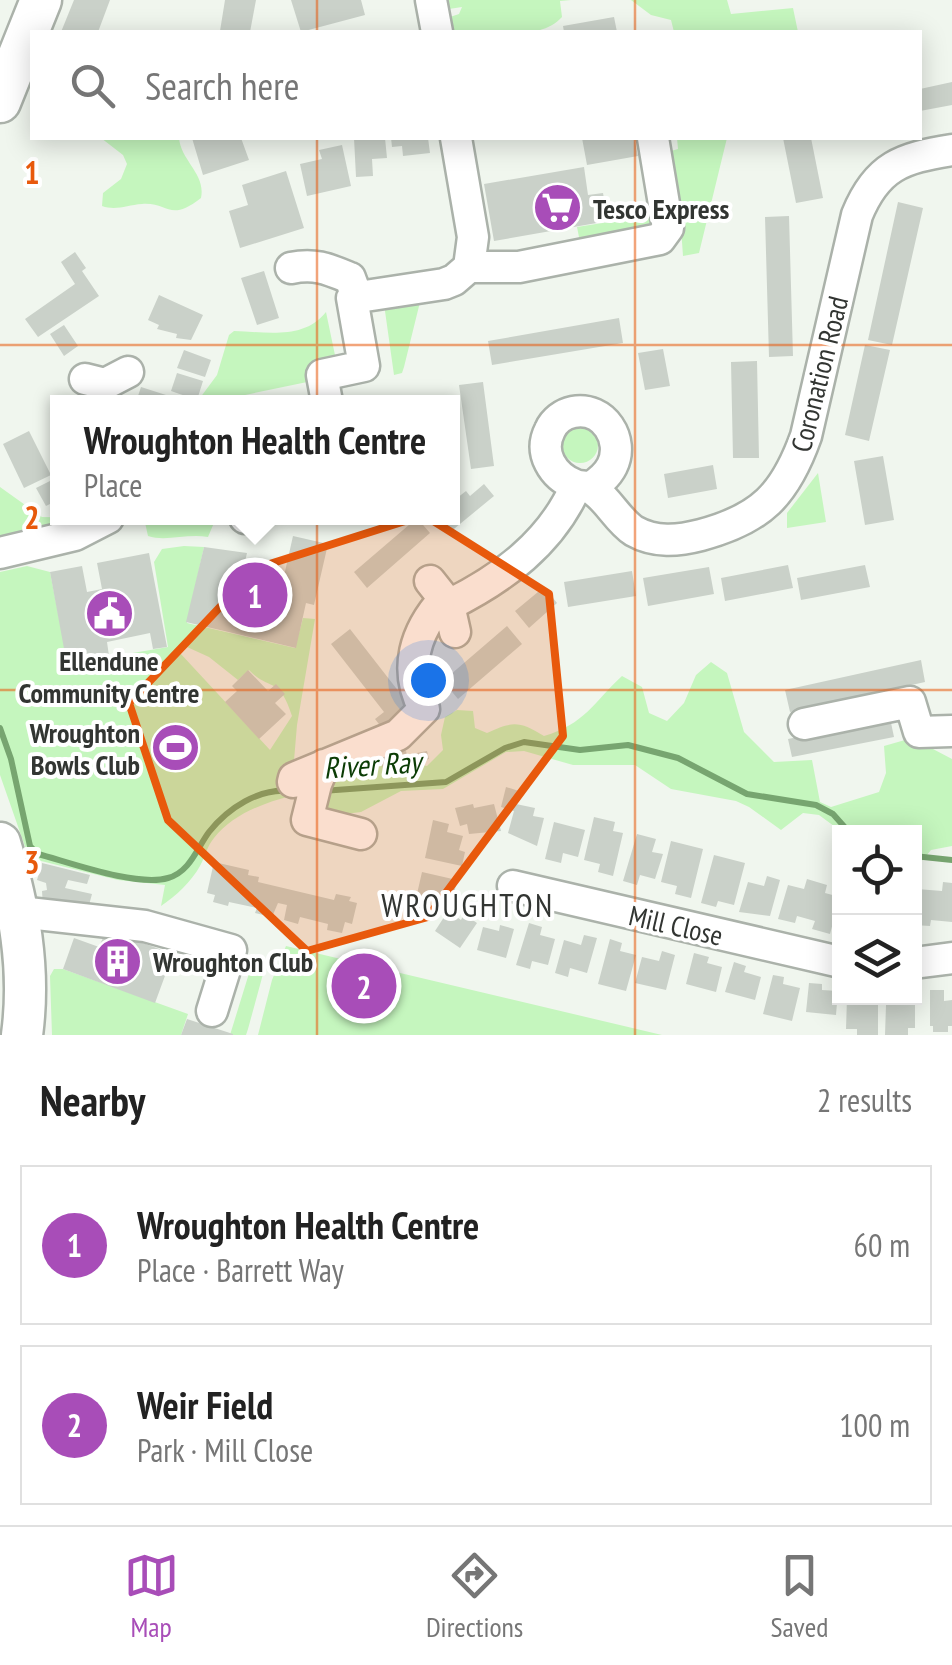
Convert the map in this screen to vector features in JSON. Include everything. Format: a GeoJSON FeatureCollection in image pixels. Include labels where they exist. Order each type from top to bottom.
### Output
{"type":"FeatureCollection","features":[{"type":"Feature","properties":{"kind":"main road"},"geometry":{"type":"LineString","coordinates":[[0,102],[41,0]]}},
{"type":"Feature","properties":{"kind":"main road"},"geometry":{"type":"LineString","coordinates":[[0,843],[19,912],[25,988],[22,1035]]}},
{"type":"Feature","properties":{"kind":"street"},"geometry":{"type":"LineString","coordinates":[[431,0],[437,30]]}},
{"type":"Feature","properties":{"kind":"street"},"geometry":{"type":"LineString","coordinates":[[456,140],[473,237],[469,267]]}},
{"type":"Feature","properties":{"kind":"street"},"geometry":{"type":"LineString","coordinates":[[326,395],[322,375],[364,366],[352,298],[444,284],[469,267],[519,267],[660,238],[668,228],[653,140]]}},
{"type":"Feature","properties":{"kind":"street","name":"Coronation Road"},"geometry":{"type":"LineString","coordinates":[[360,834],[307,820],[311,783],[398,736],[424,709],[413,677],[420,630],[444,604],[486,587],[516,565],[583,487],[635,532],[657,540],[725,529],[746,520],[776,495],[796,464],[806,436],[857,215],[866,194],[880,176],[906,159],[952,150]]}},
{"type":"Feature","properties":{"kind":"street"},"geometry":{"type":"LineString","coordinates":[[291,268],[319,265],[350,278],[357,297]]}},
{"type":"Feature","properties":{"kind":"street"},"geometry":{"type":"LineString","coordinates":[[0,553],[75,535],[94,525]]}},
{"type":"Feature","properties":{"kind":"street"},"geometry":{"type":"LineString","coordinates":[[804,724],[910,702],[919,732],[952,732]]}},
{"type":"Feature","properties":{"kind":"street","name":"Mill Close"},"geometry":{"type":"LineString","coordinates":[[512,886],[832,960]]}},
{"type":"Feature","properties":{"kind":"street"},"geometry":{"type":"LineString","coordinates":[[19,912],[145,926],[232,950],[212,1011]]}},
{"type":"Feature","properties":{"kind":"street"},"geometry":{"type":"LineString","coordinates":[[922,962],[952,958]]}},
{"type":"Feature","properties":{"kind":"highlighted area"},"geometry":{"type":"Polygon","coordinates":[[[424,515],[549,594],[563,736],[428,917],[307,951],[168,820],[129,703],[257,568],[424,515]]]}},
{"type":"Feature","properties":{"kind":"green space"},"geometry":{"type":"Polygon","coordinates":[[[441,0],[571,0],[560,1],[562,17],[539,30],[447,30],[444,19],[459,14],[462,7],[442,6],[441,0]]]}},
{"type":"Feature","properties":{"kind":"green space"},"geometry":{"type":"Polygon","coordinates":[[[631,0],[727,0],[731,14],[793,8],[798,30],[674,30],[671,20],[651,15],[631,0]]]}},
{"type":"Feature","properties":{"kind":"green space"},"geometry":{"type":"Polygon","coordinates":[[[104,140],[180,140],[200,182],[201,198],[175,210],[151,204],[102,206],[103,193],[121,179],[127,164],[123,155],[104,140]]]}},
{"type":"Feature","properties":{"kind":"green space"},"geometry":{"type":"Polygon","coordinates":[[[677,140],[727,140],[699,253],[683,256],[681,228],[664,153],[678,149],[677,140]]]}},
{"type":"Feature","properties":{"kind":"green space"},"geometry":{"type":"Polygon","coordinates":[[[636,206],[649,213],[651,228],[581,247],[577,227],[628,219],[627,208],[636,206]]]}},
{"type":"Feature","properties":{"kind":"green space"},"geometry":{"type":"Polygon","coordinates":[[[421,298],[402,373],[394,375],[384,304],[421,298]]]}},
{"type":"Feature","properties":{"kind":"green space"},"geometry":{"type":"Polygon","coordinates":[[[326,312],[336,360],[312,381],[245,395],[202,395],[217,375],[229,335],[234,331],[296,331],[326,312]]]}},
{"type":"Feature","properties":{"kind":"green space"},"geometry":{"type":"Polygon","coordinates":[[[580,427],[593,432],[598,445],[593,458],[580,463],[567,458],[562,445],[567,432],[580,427]]]}},
{"type":"Feature","properties":{"kind":"green space"},"geometry":{"type":"Polygon","coordinates":[[[818,473],[826,522],[787,528],[787,513],[818,473]]]}},
{"type":"Feature","properties":{"kind":"green space"},"geometry":{"type":"Polygon","coordinates":[[[0,487],[42,517],[50,517],[50,525],[66,525],[0,543],[0,487]]]}},
{"type":"Feature","properties":{"kind":"green space"},"geometry":{"type":"Polygon","coordinates":[[[146,525],[213,525],[208,537],[148,536],[146,525]]]}},
{"type":"Feature","properties":{"kind":"green space"},"geometry":{"type":"Polygon","coordinates":[[[204,547],[187,623],[295,648],[303,618],[315,619],[297,725],[291,796],[259,806],[221,830],[192,878],[161,906],[165,885],[118,880],[29,858],[0,775],[0,572],[27,566],[50,572],[68,664],[168,647],[154,562],[162,549],[204,547]],[[187,647],[180,653],[270,750],[292,716],[283,695],[249,670],[238,680],[209,657],[187,647]]]}},
{"type":"Feature","properties":{"kind":"green space"},"geometry":{"type":"Polygon","coordinates":[[[711,662],[727,673],[744,732],[774,762],[812,760],[820,802],[831,807],[879,792],[886,773],[884,746],[912,738],[952,759],[952,846],[931,850],[922,861],[922,825],[833,825],[819,815],[803,813],[781,830],[736,801],[671,789],[635,765],[573,765],[524,751],[506,752],[443,789],[401,791],[361,812],[329,816],[316,798],[336,776],[364,764],[396,761],[427,766],[443,750],[445,717],[457,710],[473,711],[475,728],[487,733],[516,724],[544,736],[579,719],[622,676],[642,687],[649,713],[667,721],[684,703],[696,675],[711,662]]]}},
{"type":"Feature","properties":{"kind":"green space"},"geometry":{"type":"Polygon","coordinates":[[[286,946],[662,1035],[258,1035],[272,980],[286,946]]]}},
{"type":"Feature","properties":{"kind":"green space"},"geometry":{"type":"Polygon","coordinates":[[[255,954],[266,963],[248,1029],[246,1035],[230,1035],[255,954]]]}},
{"type":"Feature","properties":{"kind":"green space"},"geometry":{"type":"Polygon","coordinates":[[[54,969],[188,1014],[181,1035],[52,1035],[50,976],[54,969]]]}},
{"type":"Feature","properties":{"kind":"building"},"geometry":{"type":"Polygon","coordinates":[[[74,0],[110,0],[99,30],[62,30],[74,0]]]}},
{"type":"Feature","properties":{"kind":"building"},"geometry":{"type":"Polygon","coordinates":[[[225,0],[256,0],[250,30],[220,30],[225,0]]]}},
{"type":"Feature","properties":{"kind":"building"},"geometry":{"type":"Polygon","coordinates":[[[291,0],[361,0],[365,15],[300,30],[291,0]]]}},
{"type":"Feature","properties":{"kind":"building"},"geometry":{"type":"Polygon","coordinates":[[[614,17],[617,30],[564,30],[563,26],[614,17]]]}},
{"type":"Feature","properties":{"kind":"building"},"geometry":{"type":"Polygon","coordinates":[[[952,82],[952,105],[922,111],[922,89],[952,82]]]}},
{"type":"Feature","properties":{"kind":"building"},"geometry":{"type":"Polygon","coordinates":[[[193,140],[242,140],[249,160],[203,175],[193,140]]]}},
{"type":"Feature","properties":{"kind":"building"},"geometry":{"type":"Polygon","coordinates":[[[354,140],[385,140],[387,158],[372,159],[373,176],[356,177],[354,140]]]}},
{"type":"Feature","properties":{"kind":"building"},"geometry":{"type":"Polygon","coordinates":[[[391,140],[428,140],[430,153],[403,156],[402,146],[392,147],[391,140]]]}},
{"type":"Feature","properties":{"kind":"building"},"geometry":{"type":"Polygon","coordinates":[[[582,140],[634,140],[638,156],[587,165],[582,140]]]}},
{"type":"Feature","properties":{"kind":"building"},"geometry":{"type":"Polygon","coordinates":[[[783,140],[811,140],[823,198],[796,203],[783,140]]]}},
{"type":"Feature","properties":{"kind":"building"},"geometry":{"type":"Polygon","coordinates":[[[342,145],[351,186],[307,196],[300,164],[322,159],[319,150],[342,145]]]}},
{"type":"Feature","properties":{"kind":"building","name":"Tesco Express"},"geometry":{"type":"Polygon","coordinates":[[[584,167],[588,195],[603,193],[608,221],[494,241],[484,184],[584,167]]]}},
{"type":"Feature","properties":{"kind":"building"},"geometry":{"type":"Polygon","coordinates":[[[286,171],[304,228],[240,248],[229,211],[248,205],[242,185],[286,171]]]}},
{"type":"Feature","properties":{"kind":"building"},"geometry":{"type":"Polygon","coordinates":[[[898,202],[923,208],[892,345],[868,340],[898,202]]]}},
{"type":"Feature","properties":{"kind":"building"},"geometry":{"type":"Polygon","coordinates":[[[789,216],[793,356],[769,357],[765,217],[789,216]]]}},
{"type":"Feature","properties":{"kind":"building"},"geometry":{"type":"Polygon","coordinates":[[[75,252],[99,296],[38,337],[25,319],[75,284],[61,262],[75,252]]]}},
{"type":"Feature","properties":{"kind":"building"},"geometry":{"type":"Polygon","coordinates":[[[264,271],[279,318],[257,325],[241,278],[264,271]]]}},
{"type":"Feature","properties":{"kind":"building"},"geometry":{"type":"Polygon","coordinates":[[[159,295],[203,315],[191,340],[176,338],[177,334],[157,329],[159,325],[148,320],[159,295]]]}},
{"type":"Feature","properties":{"kind":"building"},"geometry":{"type":"Polygon","coordinates":[[[619,318],[623,343],[492,365],[488,341],[619,318]]]}},
{"type":"Feature","properties":{"kind":"building"},"geometry":{"type":"Polygon","coordinates":[[[64,325],[78,346],[64,356],[50,334],[64,325]]]}},
{"type":"Feature","properties":{"kind":"building"},"geometry":{"type":"Polygon","coordinates":[[[865,345],[890,350],[869,441],[845,435],[865,345]]]}},
{"type":"Feature","properties":{"kind":"building"},"geometry":{"type":"Polygon","coordinates":[[[663,349],[670,386],[645,390],[638,353],[663,349]]]}},
{"type":"Feature","properties":{"kind":"building"},"geometry":{"type":"Polygon","coordinates":[[[184,350],[211,360],[205,377],[177,368],[184,350]]]}},
{"type":"Feature","properties":{"kind":"building"},"geometry":{"type":"Polygon","coordinates":[[[757,361],[759,458],[733,458],[731,362],[757,361]]]}},
{"type":"Feature","properties":{"kind":"building"},"geometry":{"type":"Polygon","coordinates":[[[177,373],[203,381],[199,395],[171,391],[177,373]]]}},
{"type":"Feature","properties":{"kind":"building"},"geometry":{"type":"Polygon","coordinates":[[[483,382],[494,466],[471,469],[459,385],[483,382]]]}},
{"type":"Feature","properties":{"kind":"building"},"geometry":{"type":"Polygon","coordinates":[[[141,387],[166,395],[138,395],[141,387]]]}},
{"type":"Feature","properties":{"kind":"building"},"geometry":{"type":"Polygon","coordinates":[[[29,431],[50,475],[24,488],[3,444],[29,431]]]}},
{"type":"Feature","properties":{"kind":"building"},"geometry":{"type":"Polygon","coordinates":[[[883,456],[894,520],[865,525],[854,461],[883,456]]]}},
{"type":"Feature","properties":{"kind":"building"},"geometry":{"type":"Polygon","coordinates":[[[713,465],[717,489],[668,498],[664,474],[713,465]]]}},
{"type":"Feature","properties":{"kind":"building"},"geometry":{"type":"Polygon","coordinates":[[[50,481],[50,504],[46,506],[36,488],[50,481]]]}},
{"type":"Feature","properties":{"kind":"building"},"geometry":{"type":"Polygon","coordinates":[[[484,484],[494,496],[460,524],[460,496],[466,491],[470,496],[484,484]]]}},
{"type":"Feature","properties":{"kind":"building"},"geometry":{"type":"Polygon","coordinates":[[[409,525],[423,525],[430,533],[367,588],[354,572],[409,525]]]}},
{"type":"Feature","properties":{"kind":"building"},"geometry":{"type":"Polygon","coordinates":[[[442,525],[459,525],[449,533],[442,525]]]}},
{"type":"Feature","properties":{"kind":"building"},"geometry":{"type":"Polygon","coordinates":[[[293,536],[328,544],[314,605],[306,603],[296,648],[186,622],[204,547],[247,553],[244,566],[259,570],[260,564],[275,567],[274,574],[284,576],[293,536]]]}},
{"type":"Feature","properties":{"kind":"building","name":"Ellendune Community Centre"},"geometry":{"type":"Polygon","coordinates":[[[149,553],[167,647],[153,649],[150,633],[107,642],[109,656],[67,665],[50,572],[82,566],[87,592],[102,589],[97,563],[149,553]]]}},
{"type":"Feature","properties":{"kind":"building"},"geometry":{"type":"Polygon","coordinates":[[[788,565],[793,588],[725,601],[721,578],[788,565]]]}},
{"type":"Feature","properties":{"kind":"building"},"geometry":{"type":"Polygon","coordinates":[[[865,565],[870,587],[801,600],[797,578],[865,565]]]}},
{"type":"Feature","properties":{"kind":"building"},"geometry":{"type":"Polygon","coordinates":[[[709,567],[714,594],[648,606],[643,578],[709,567]]]}},
{"type":"Feature","properties":{"kind":"building"},"geometry":{"type":"Polygon","coordinates":[[[632,571],[636,596],[568,607],[564,582],[632,571]]]}},
{"type":"Feature","properties":{"kind":"building"},"geometry":{"type":"Polygon","coordinates":[[[544,587],[557,603],[529,628],[515,611],[544,587]]]}},
{"type":"Feature","properties":{"kind":"building"},"geometry":{"type":"Polygon","coordinates":[[[507,626],[522,644],[458,699],[443,681],[507,626]]]}},
{"type":"Feature","properties":{"kind":"building"},"geometry":{"type":"Polygon","coordinates":[[[350,629],[410,706],[382,728],[375,719],[384,712],[331,644],[350,629]]]}},
{"type":"Feature","properties":{"kind":"building"},"geometry":{"type":"Polygon","coordinates":[[[921,660],[925,682],[790,712],[785,690],[921,660]]]}},
{"type":"Feature","properties":{"kind":"building"},"geometry":{"type":"Polygon","coordinates":[[[248,670],[268,691],[276,684],[285,694],[275,703],[286,714],[259,739],[225,702],[237,691],[232,686],[248,670]]]}},
{"type":"Feature","properties":{"kind":"building"},"geometry":{"type":"Polygon","coordinates":[[[890,718],[894,737],[792,757],[788,739],[890,718]]]}},
{"type":"Feature","properties":{"kind":"building"},"geometry":{"type":"Polygon","coordinates":[[[406,751],[407,755],[427,751],[429,759],[383,769],[380,757],[406,751]]]}},
{"type":"Feature","properties":{"kind":"building"},"geometry":{"type":"Polygon","coordinates":[[[506,787],[519,791],[516,804],[535,808],[533,816],[544,818],[537,846],[508,833],[514,811],[501,807],[506,787]]]}},
{"type":"Feature","properties":{"kind":"building"},"geometry":{"type":"Polygon","coordinates":[[[473,804],[474,808],[494,804],[501,831],[469,834],[467,824],[460,826],[455,808],[473,804]]]}},
{"type":"Feature","properties":{"kind":"building"},"geometry":{"type":"Polygon","coordinates":[[[594,817],[615,822],[613,831],[623,833],[613,876],[598,872],[600,864],[584,860],[594,817]]]}},
{"type":"Feature","properties":{"kind":"building"},"geometry":{"type":"Polygon","coordinates":[[[433,820],[449,824],[447,832],[463,836],[459,850],[465,852],[462,866],[425,858],[433,820]]]}},
{"type":"Feature","properties":{"kind":"building"},"geometry":{"type":"Polygon","coordinates":[[[554,822],[585,830],[578,857],[563,853],[561,863],[545,859],[554,822]]]}},
{"type":"Feature","properties":{"kind":"building"},"geometry":{"type":"Polygon","coordinates":[[[637,834],[656,839],[652,852],[663,854],[655,879],[640,875],[637,885],[623,881],[637,834]]]}},
{"type":"Feature","properties":{"kind":"building"},"geometry":{"type":"Polygon","coordinates":[[[671,841],[703,849],[691,898],[675,894],[677,886],[661,882],[671,841]]]}},
{"type":"Feature","properties":{"kind":"building"},"geometry":{"type":"Polygon","coordinates":[[[714,855],[745,863],[734,905],[718,901],[716,907],[701,903],[714,855]]]}},
{"type":"Feature","properties":{"kind":"building"},"geometry":{"type":"Polygon","coordinates":[[[214,862],[249,870],[248,875],[259,877],[258,882],[334,900],[336,894],[351,897],[349,901],[357,903],[352,924],[345,922],[342,933],[327,930],[328,924],[300,917],[298,924],[284,920],[287,905],[278,903],[272,917],[255,913],[257,908],[213,902],[215,895],[207,893],[214,862]]]}},
{"type":"Feature","properties":{"kind":"building"},"geometry":{"type":"Polygon","coordinates":[[[42,863],[90,875],[87,884],[68,880],[65,888],[92,894],[89,905],[43,906],[46,883],[37,880],[42,863]]]}},
{"type":"Feature","properties":{"kind":"building"},"geometry":{"type":"Polygon","coordinates":[[[422,872],[457,880],[447,904],[430,900],[428,910],[414,907],[422,872]]]}},
{"type":"Feature","properties":{"kind":"building"},"geometry":{"type":"Polygon","coordinates":[[[767,876],[780,880],[770,916],[739,912],[748,882],[764,886],[767,876]]]}},
{"type":"Feature","properties":{"kind":"building"},"geometry":{"type":"Polygon","coordinates":[[[807,879],[827,885],[825,893],[832,895],[830,934],[812,929],[815,921],[797,916],[795,923],[778,919],[788,885],[804,889],[807,879]]]}},
{"type":"Feature","properties":{"kind":"building"},"geometry":{"type":"Polygon","coordinates":[[[943,882],[952,883],[952,922],[931,920],[930,926],[922,926],[922,889],[942,891],[943,882]]]}},
{"type":"Feature","properties":{"kind":"building"},"geometry":{"type":"Polygon","coordinates":[[[448,911],[461,920],[464,914],[477,923],[460,948],[435,931],[448,911]]]}},
{"type":"Feature","properties":{"kind":"building"},"geometry":{"type":"Polygon","coordinates":[[[529,923],[542,927],[540,935],[555,939],[548,965],[532,961],[530,969],[516,965],[529,923]]]}},
{"type":"Feature","properties":{"kind":"building"},"geometry":{"type":"Polygon","coordinates":[[[500,925],[514,929],[506,958],[477,950],[483,927],[499,931],[500,925]]]}},
{"type":"Feature","properties":{"kind":"building","name":"Wroughton Club"},"geometry":{"type":"Polygon","coordinates":[[[105,933],[173,954],[155,1003],[63,969],[74,938],[99,947],[105,933]]]}},
{"type":"Feature","properties":{"kind":"building"},"geometry":{"type":"Polygon","coordinates":[[[584,935],[597,938],[587,973],[570,968],[568,977],[555,973],[564,940],[581,945],[584,935]]]}},
{"type":"Feature","properties":{"kind":"building"},"geometry":{"type":"Polygon","coordinates":[[[610,939],[622,943],[620,951],[636,955],[626,991],[598,984],[610,939]]]}},
{"type":"Feature","properties":{"kind":"building"},"geometry":{"type":"Polygon","coordinates":[[[662,951],[675,955],[666,990],[635,983],[642,957],[659,961],[662,951]]]}},
{"type":"Feature","properties":{"kind":"building"},"geometry":{"type":"Polygon","coordinates":[[[694,953],[709,957],[707,963],[722,967],[716,992],[686,984],[694,953]]]}},
{"type":"Feature","properties":{"kind":"building"},"geometry":{"type":"Polygon","coordinates":[[[734,962],[746,966],[744,972],[761,977],[755,1000],[725,992],[734,962]]]}},
{"type":"Feature","properties":{"kind":"building"},"geometry":{"type":"Polygon","coordinates":[[[773,975],[784,977],[783,984],[800,988],[792,1021],[763,1014],[773,975]]]}},
{"type":"Feature","properties":{"kind":"building"},"geometry":{"type":"Polygon","coordinates":[[[809,983],[822,984],[822,990],[832,991],[836,1015],[806,1012],[809,983]]]}},
{"type":"Feature","properties":{"kind":"building"},"geometry":{"type":"Polygon","coordinates":[[[930,990],[944,990],[944,1001],[952,1000],[952,1026],[948,1026],[948,1032],[933,1032],[930,1026],[930,990]]]}},
{"type":"Feature","properties":{"kind":"building"},"geometry":{"type":"Polygon","coordinates":[[[847,1005],[878,1005],[878,1035],[857,1035],[857,1029],[846,1029],[847,1005]]]}},
{"type":"Feature","properties":{"kind":"building"},"geometry":{"type":"Polygon","coordinates":[[[886,1005],[915,1005],[915,1028],[908,1028],[908,1035],[885,1035],[886,1005]]]}},
{"type":"Feature","properties":{"kind":"building"},"geometry":{"type":"Polygon","coordinates":[[[187,1019],[233,1034],[233,1035],[181,1035],[187,1019]]]}},
{"type":"Feature","properties":{"kind":"waterway","name":"River Ray"},"geometry":{"type":"LineString","coordinates":[[0,728],[11,759],[30,846],[38,854],[122,877],[155,880],[176,875],[209,832],[235,808],[256,796],[289,791]]}},
{"type":"Feature","properties":{"kind":"waterway","name":"River Ray"},"geometry":{"type":"LineString","coordinates":[[322,791],[446,782],[505,748],[524,742],[580,750],[628,745],[678,758],[747,794],[816,805],[843,825]]}},
{"type":"Feature","properties":{"kind":"waterway","name":"River Ray"},"geometry":{"type":"LineString","coordinates":[[922,857],[952,860]]}},
{"type":"Feature","properties":{"kind":"place","name":"Tesco Express"},"geometry":{"type":"Point","coordinates":[558,208]}},
{"type":"Feature","properties":{"kind":"place","name":"Wroughton Health Centre"},"geometry":{"type":"Point","coordinates":[255,595]}},
{"type":"Feature","properties":{"kind":"place","name":"Ellendune Community Centre"},"geometry":{"type":"Point","coordinates":[109,613]}},
{"type":"Feature","properties":{"kind":"place","name":"Wroughton Bowls Club"},"geometry":{"type":"Point","coordinates":[175,748]}},
{"type":"Feature","properties":{"kind":"place","name":"Wroughton Club"},"geometry":{"type":"Point","coordinates":[118,961]}},
{"type":"Feature","properties":{"kind":"place","name":"Weir Field"},"geometry":{"type":"Point","coordinates":[364,986]}},
{"type":"Feature","properties":{"kind":"district","name":"WROUGHTON"},"geometry":{"type":"Point","coordinates":[468,905]}}]}
